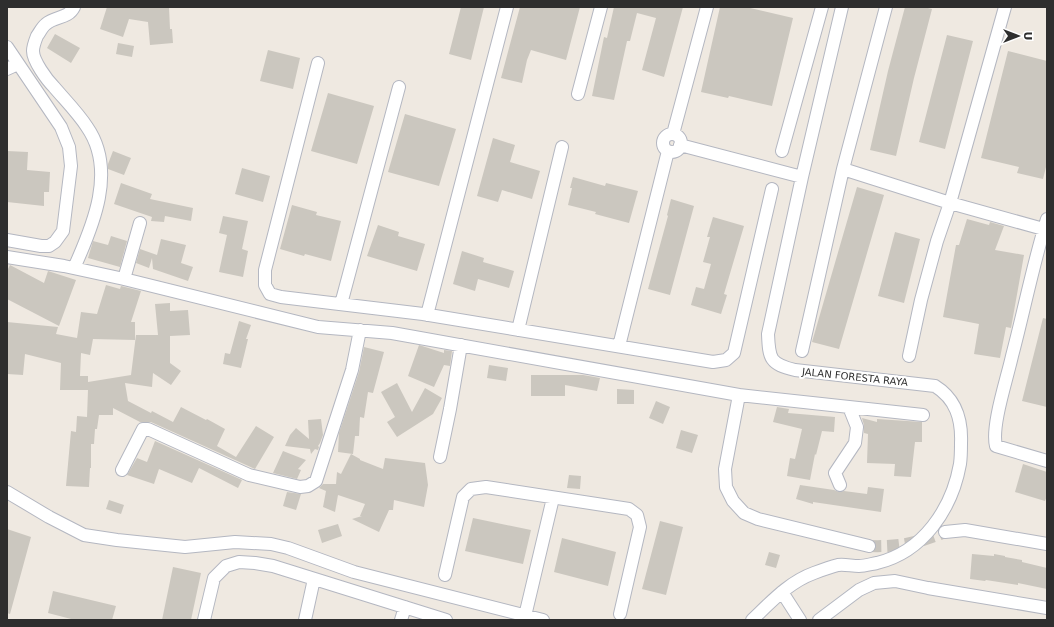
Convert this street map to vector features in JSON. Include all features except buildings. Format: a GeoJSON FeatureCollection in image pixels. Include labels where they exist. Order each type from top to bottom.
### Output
{"type":"FeatureCollection","features":[{"type":"Feature","properties":{"kind":"street"},"geometry":{"type":"LineString","coordinates":[[74,7],[65,16],[52,20],[46,24],[37,38],[32,51],[35,60],[50,82],[88,127],[100,154],[102,170],[101,189],[90,233],[74,268]]}},
{"type":"Feature","properties":{"kind":"street"},"geometry":{"type":"LineString","coordinates":[[427,315],[507,7]]}},
{"type":"Feature","properties":{"kind":"street"},"geometry":{"type":"LineString","coordinates":[[578,94],[601,7]]}},
{"type":"Feature","properties":{"kind":"street"},"geometry":{"type":"LineString","coordinates":[[673,134],[707,7]]}},
{"type":"Feature","properties":{"kind":"street"},"geometry":{"type":"LineString","coordinates":[[782,151],[822,7]]}},
{"type":"Feature","properties":{"kind":"street","name":"JALAN FORESTA RAYA"},"geometry":{"type":"LineString","coordinates":[[752,620],[782,592],[799,579],[838,565],[860,566],[878,563],[912,547],[933,527],[946,507],[954,487],[960,463],[961,433],[956,407],[943,391],[934,386],[795,370],[779,366],[769,352],[768,334],[802,177],[842,7]]}},
{"type":"Feature","properties":{"kind":"street"},"geometry":{"type":"LineString","coordinates":[[802,351],[843,168],[886,7]]}},
{"type":"Feature","properties":{"kind":"street"},"geometry":{"type":"LineString","coordinates":[[909,356],[921,300],[937,240],[950,203],[1007,7],[1012,7]]}},
{"type":"Feature","properties":{"kind":"street"},"geometry":{"type":"LineString","coordinates":[[7,47],[13,67],[61,127],[70,148],[71,166],[63,231],[55,242],[49,246],[41,246],[7,240]]}},
{"type":"Feature","properties":{"kind":"street"},"geometry":{"type":"LineString","coordinates":[[318,63],[264,270],[265,285],[270,294],[281,297],[427,315],[713,362],[726,360],[734,353],[772,189]]}},
{"type":"Feature","properties":{"kind":"street"},"geometry":{"type":"LineString","coordinates":[[341,304],[399,87]]}},
{"type":"Feature","properties":{"kind":"street"},"geometry":{"type":"LineString","coordinates":[[668,151],[677,150],[680,145],[679,138],[673,134]]}},
{"type":"Feature","properties":{"kind":"street"},"geometry":{"type":"LineString","coordinates":[[668,151],[663,146],[664,139],[673,134]]}},
{"type":"Feature","properties":{"kind":"street"},"geometry":{"type":"LineString","coordinates":[[680,145],[802,177]]}},
{"type":"Feature","properties":{"kind":"street"},"geometry":{"type":"LineString","coordinates":[[518,330],[562,147]]}},
{"type":"Feature","properties":{"kind":"street"},"geometry":{"type":"LineString","coordinates":[[619,346],[668,151]]}},
{"type":"Feature","properties":{"kind":"street"},"geometry":{"type":"LineString","coordinates":[[843,168],[950,203],[1046,226],[994,438],[996,446],[1047,461]]}},
{"type":"Feature","properties":{"kind":"street"},"geometry":{"type":"LineString","coordinates":[[124,279],[140,223]]}},
{"type":"Feature","properties":{"kind":"street"},"geometry":{"type":"LineString","coordinates":[[7,257],[74,268],[124,279],[318,327],[392,332],[739,396],[923,415]]}},
{"type":"Feature","properties":{"kind":"street"},"geometry":{"type":"LineString","coordinates":[[122,470],[143,429],[148,429],[249,475],[300,487],[308,486],[316,481],[352,370],[360,330]]}},
{"type":"Feature","properties":{"kind":"street"},"geometry":{"type":"LineString","coordinates":[[440,457],[461,345]]}},
{"type":"Feature","properties":{"kind":"street"},"geometry":{"type":"LineString","coordinates":[[739,396],[725,469],[726,487],[733,501],[744,513],[758,519],[869,546]]}},
{"type":"Feature","properties":{"kind":"street"},"geometry":{"type":"LineString","coordinates":[[840,485],[835,473],[855,443],[857,427],[850,407]]}},
{"type":"Feature","properties":{"kind":"street"},"geometry":{"type":"LineString","coordinates":[[445,575],[463,497],[471,488],[486,487],[629,509],[637,515],[640,527],[620,614]]}},
{"type":"Feature","properties":{"kind":"street"},"geometry":{"type":"LineString","coordinates":[[7,492],[49,517],[84,535],[124,541],[185,547],[235,542],[271,544],[288,548],[354,572],[544,620]]}},
{"type":"Feature","properties":{"kind":"street"},"geometry":{"type":"LineString","coordinates":[[525,616],[553,498]]}},
{"type":"Feature","properties":{"kind":"street"},"geometry":{"type":"LineString","coordinates":[[945,532],[965,530],[1047,544]]}},
{"type":"Feature","properties":{"kind":"street"},"geometry":{"type":"LineString","coordinates":[[204,620],[214,578],[226,566],[239,562],[273,566],[446,620]]}},
{"type":"Feature","properties":{"kind":"street"},"geometry":{"type":"LineString","coordinates":[[305,620],[314,579]]}},
{"type":"Feature","properties":{"kind":"street"},"geometry":{"type":"LineString","coordinates":[[819,620],[859,590],[874,583],[895,581],[1047,608]]}},
{"type":"Feature","properties":{"kind":"street"},"geometry":{"type":"LineString","coordinates":[[782,592],[800,620]]}},
{"type":"Feature","properties":{"kind":"street"},"geometry":{"type":"LineString","coordinates":[[402,620],[405,607]]}},
{"type":"Feature","properties":{"kind":"tunnel"},"geometry":{"type":"LineString","coordinates":[[869,546],[908,544],[945,532]]}}]}
